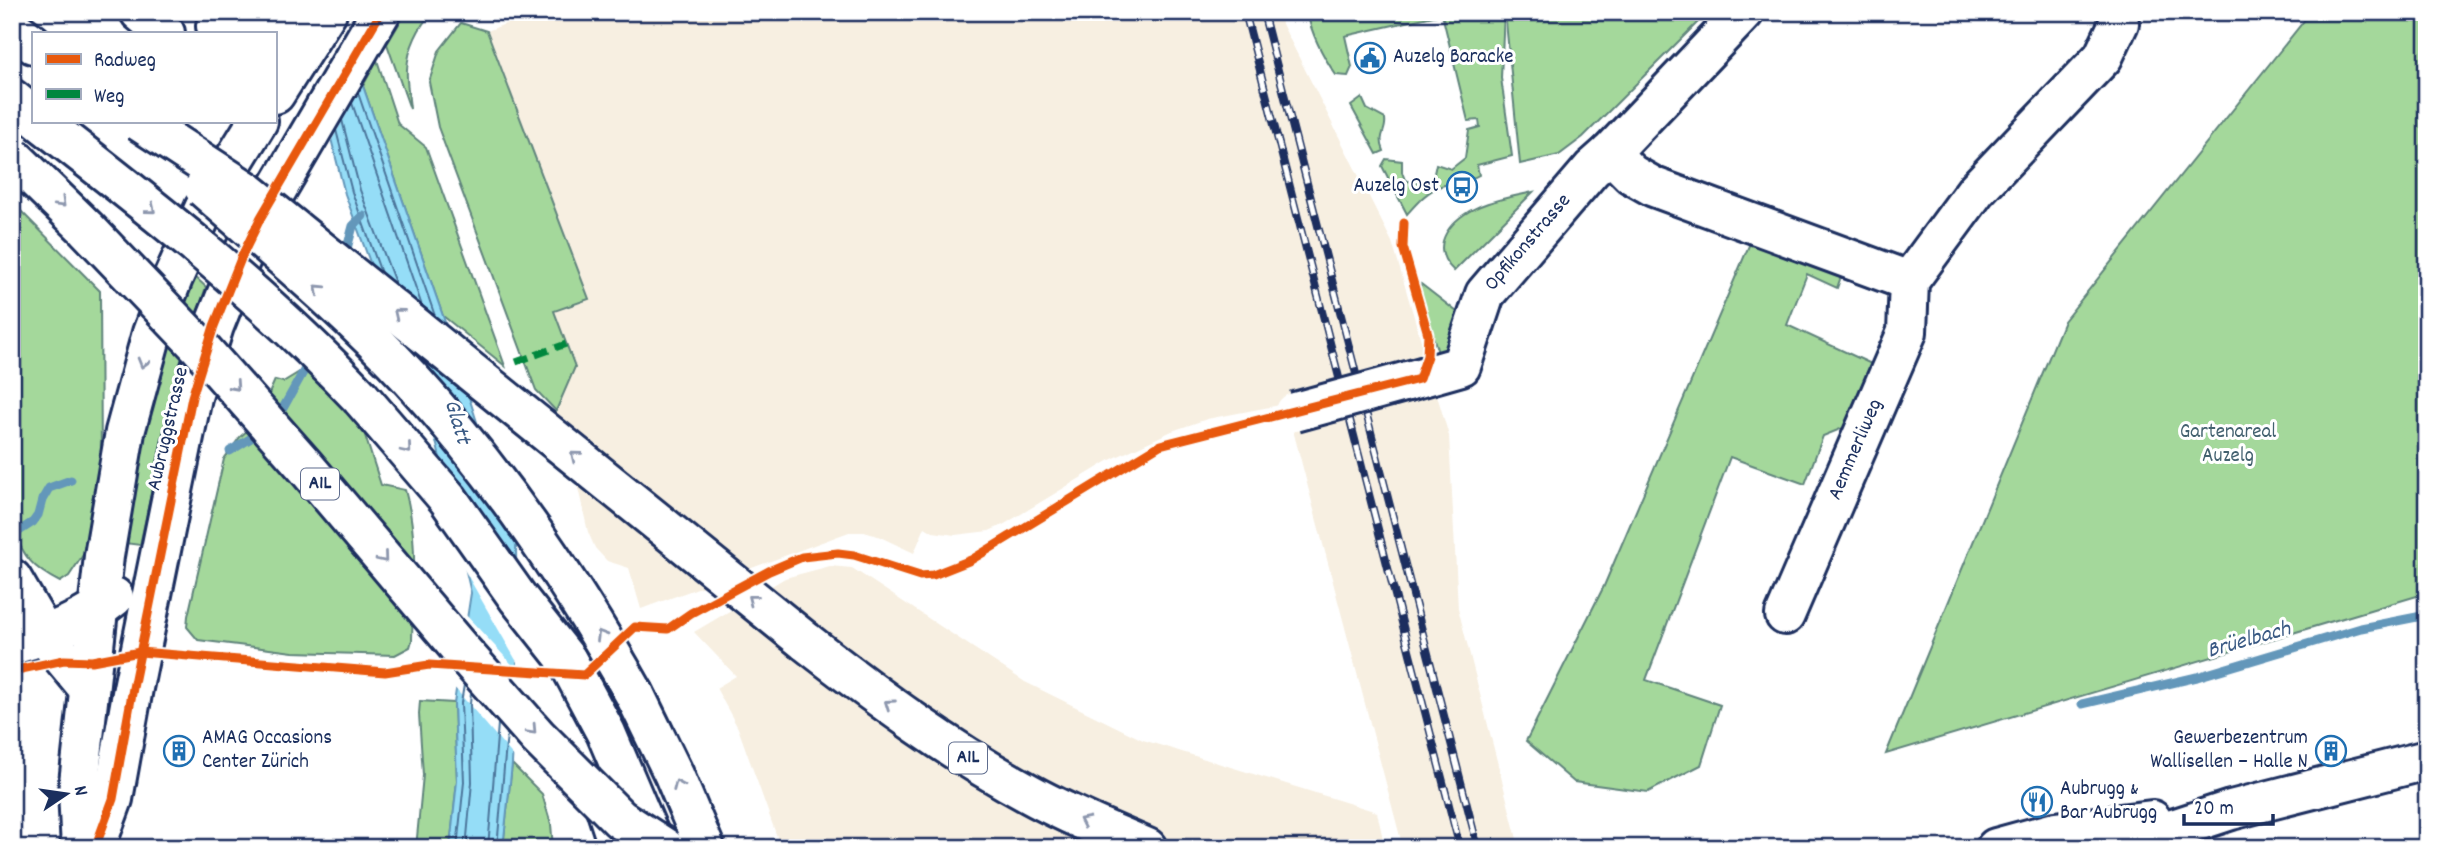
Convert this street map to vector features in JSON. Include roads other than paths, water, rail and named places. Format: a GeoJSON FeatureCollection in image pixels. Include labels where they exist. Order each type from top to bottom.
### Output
{"type":"FeatureCollection","features":[{"type":"Feature","properties":{"kind":"main road"},"geometry":{"type":"LineString","coordinates":[[140,12],[164,32]]}},
{"type":"Feature","properties":{"kind":"main road"},"geometry":{"type":"LineString","coordinates":[[276,34],[319,12]]}},
{"type":"Feature","properties":{"kind":"main road","name":"Aubruggstrasse"},"geometry":{"type":"LineString","coordinates":[[276,101],[327,12]]}},
{"type":"Feature","properties":{"kind":"main road","name":"Aubruggstrasse"},"geometry":{"type":"LineString","coordinates":[[95,848],[113,799],[191,397],[214,326],[261,217],[381,12]]}},
{"type":"Feature","properties":{"kind":"main road","name":"Opfikonstrasse"},"geometry":{"type":"LineString","coordinates":[[1295,412],[1461,366],[1485,294],[1592,169],[1744,12]]}},
{"type":"Feature","properties":{"kind":"main road"},"geometry":{"type":"LineString","coordinates":[[1609,153],[1631,174],[1654,187],[1909,281],[1976,190],[2103,57],[2119,23]]}},
{"type":"Feature","properties":{"kind":"main road"},"geometry":{"type":"LineString","coordinates":[[276,111],[332,93]]}},
{"type":"Feature","properties":{"kind":"main road"},"geometry":{"type":"LineString","coordinates":[[12,99],[32,115]]}},
{"type":"Feature","properties":{"kind":"main road"},"geometry":{"type":"LineString","coordinates":[[41,122],[226,271],[286,324],[343,379],[432,478],[518,598],[655,848]]}},
{"type":"Feature","properties":{"kind":"main road"},"geometry":{"type":"LineString","coordinates":[[130,122],[351,319],[409,377],[465,440],[513,501],[558,566],[635,695],[674,775],[705,848]]}},
{"type":"Feature","properties":{"kind":"main road","name":"A1L"},"geometry":{"type":"LineString","coordinates":[[141,122],[248,192],[861,685],[929,733],[1031,795],[1147,848]]}},
{"type":"Feature","properties":{"kind":"main road","name":"Aubruggstrasse"},"geometry":{"type":"LineString","coordinates":[[81,848],[78,792],[104,556],[125,432],[152,333],[173,278],[204,209],[263,122]]}},
{"type":"Feature","properties":{"kind":"main road","name":"Aubruggstrasse"},"geometry":{"type":"LineString","coordinates":[[261,217],[268,122]]}},
{"type":"Feature","properties":{"kind":"main road","name":"A1L"},"geometry":{"type":"LineString","coordinates":[[12,156],[86,228],[198,345],[627,838],[665,848]]}},
{"type":"Feature","properties":{"kind":"main road","name":"Aemmerliweg"},"geometry":{"type":"LineString","coordinates":[[1785,615],[1907,332],[1909,281]]}},
{"type":"Feature","properties":{"kind":"main road"},"geometry":{"type":"LineString","coordinates":[[28,640],[99,610],[158,559]]}},
{"type":"Feature","properties":{"kind":"main road"},"geometry":{"type":"LineString","coordinates":[[12,579],[28,640],[89,689]]}},
{"type":"Feature","properties":{"kind":"main road"},"geometry":{"type":"LineString","coordinates":[[597,744],[627,838]]}},
{"type":"Feature","properties":{"kind":"main road"},"geometry":{"type":"LineString","coordinates":[[2115,848],[2231,810],[2427,760]]}},
{"type":"Feature","properties":{"kind":"main road"},"geometry":{"type":"LineString","coordinates":[[1996,848],[2055,832],[2231,810]]}},
{"type":"Feature","properties":{"kind":"water","name":"Glatt"},"geometry":{"type":"Polygon","coordinates":[[[299,12],[353,12],[363,86],[443,316],[516,544],[517,666],[512,764],[503,848],[450,848],[457,781],[454,703],[471,593],[437,445],[345,194],[299,12]]]}},
{"type":"Feature","properties":{"kind":"waterway"},"geometry":{"type":"LineString","coordinates":[[345,256],[353,226],[363,216]]}},
{"type":"Feature","properties":{"kind":"waterway"},"geometry":{"type":"LineString","coordinates":[[277,419],[306,367],[306,360]]}},
{"type":"Feature","properties":{"kind":"waterway"},"geometry":{"type":"LineString","coordinates":[[230,451],[261,432]]}},
{"type":"Feature","properties":{"kind":"waterway"},"geometry":{"type":"LineString","coordinates":[[16,533],[33,522],[49,488],[71,480]]}},
{"type":"Feature","properties":{"kind":"waterway","name":"Brüelbach"},"geometry":{"type":"LineString","coordinates":[[2082,704],[2197,677],[2361,628],[2427,615]]}},
{"type":"Feature","properties":{"kind":"railway"},"geometry":{"type":"LineString","coordinates":[[1245,12],[1460,848]]}},
{"type":"Feature","properties":{"kind":"railway"},"geometry":{"type":"LineString","coordinates":[[1263,12],[1478,848]]}},
{"type":"Feature","properties":{"kind":"place","name":"Auzelg Baracke"},"geometry":{"type":"Point","coordinates":[1370,58]}},
{"type":"Feature","properties":{"kind":"place","name":"Auzelg Ost"},"geometry":{"type":"Point","coordinates":[1462,187]}},
{"type":"Feature","properties":{"kind":"place","name":"AMAG Occasions Center Zürich"},"geometry":{"type":"Point","coordinates":[179,751]}},
{"type":"Feature","properties":{"kind":"place","name":"Gewerbezentrum Wallisellen – Halle N"},"geometry":{"type":"Point","coordinates":[2331,751]}},
{"type":"Feature","properties":{"kind":"place","name":"Aubrugg & Bar Aubrugg"},"geometry":{"type":"Point","coordinates":[2037,802]}},
{"type":"Feature","properties":{"kind":"park label","name":"Gartenareal Auzelg"},"geometry":{"type":"Point","coordinates":[2228,445]}}]}
